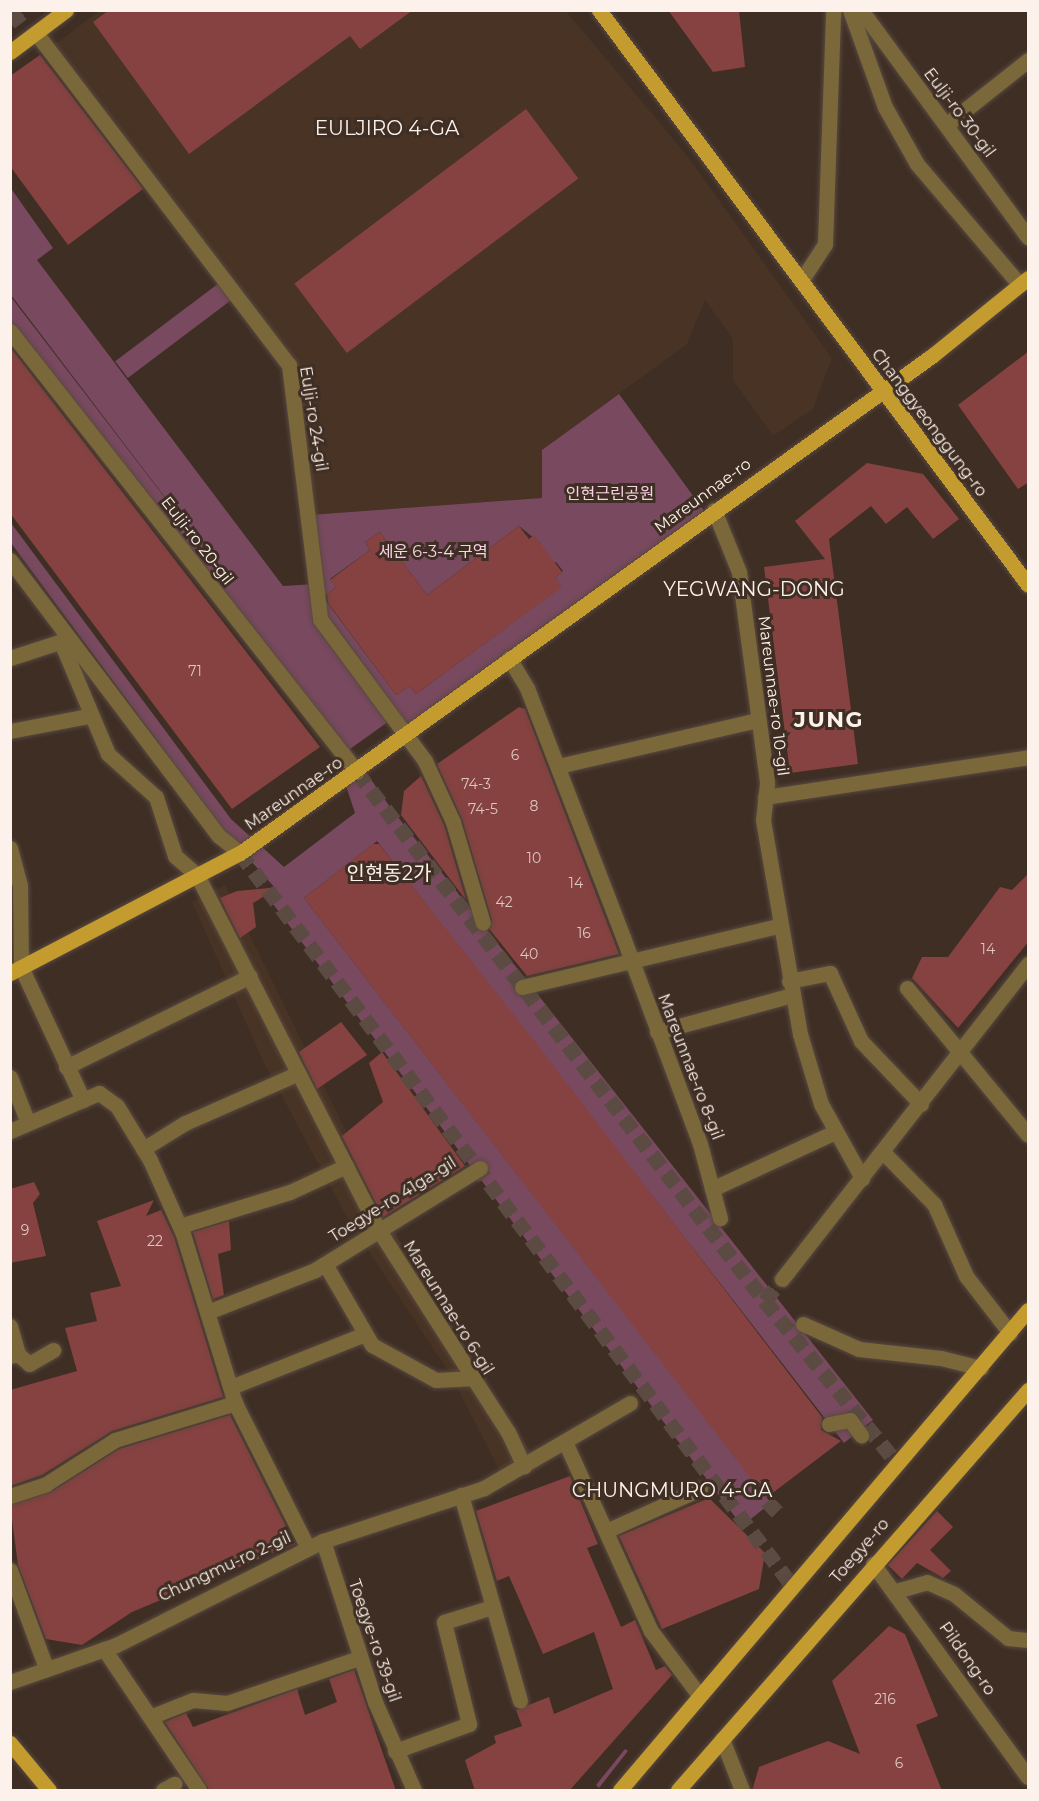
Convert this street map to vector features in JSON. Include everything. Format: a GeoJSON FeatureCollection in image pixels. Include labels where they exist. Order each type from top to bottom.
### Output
{"type":"FeatureCollection","features":[{"type":"Feature","properties":{"kind":"main road"},"geometry":{"type":"LineString","coordinates":[[10,52],[66,10]]}},
{"type":"Feature","properties":{"kind":"main road","name":"Changgyeonggung-ro"},"geometry":{"type":"LineString","coordinates":[[599,10],[1029,585]]}},
{"type":"Feature","properties":{"kind":"main road","name":"Mareunnae-ro"},"geometry":{"type":"LineString","coordinates":[[16,970],[240,853],[357,772],[509,658],[883,390],[1024,282]]}},
{"type":"Feature","properties":{"kind":"main road","name":"Toegye-ro"},"geometry":{"type":"LineString","coordinates":[[620,1791],[699,1695],[1029,1310]]}},
{"type":"Feature","properties":{"kind":"main road","name":"Toegye-ro"},"geometry":{"type":"LineString","coordinates":[[678,1791],[873,1564],[1029,1390]]}},
{"type":"Feature","properties":{"kind":"main road"},"geometry":{"type":"LineString","coordinates":[[10,1743],[49,1791]]}},
{"type":"Feature","properties":{"kind":"street"},"geometry":{"type":"LineString","coordinates":[[801,281],[825,244],[833,10]]}},
{"type":"Feature","properties":{"kind":"street","name":"Mareunnae-ro"},"geometry":{"type":"LineString","coordinates":[[850,10],[885,107],[917,164],[1024,282]]}},
{"type":"Feature","properties":{"kind":"street","name":"Eulji-ro 30-gil"},"geometry":{"type":"LineString","coordinates":[[861,10],[1029,237]]}},
{"type":"Feature","properties":{"kind":"street","name":"Eulji-ro 24-gil"},"geometry":{"type":"LineString","coordinates":[[36,33],[289,365],[320,619],[407,735]]}},
{"type":"Feature","properties":{"kind":"street"},"geometry":{"type":"LineString","coordinates":[[946,125],[1029,60]]}},
{"type":"Feature","properties":{"kind":"street","name":"Eulji-ro 20-gil"},"geometry":{"type":"LineString","coordinates":[[10,332],[357,772]]}},
{"type":"Feature","properties":{"kind":"street","name":"Mareunnae-ro 10-gil"},"geometry":{"type":"LineString","coordinates":[[714,510],[739,572],[758,720],[765,797],[763,820],[778,926],[790,988],[821,1104],[862,1178]]}},
{"type":"Feature","properties":{"kind":"street"},"geometry":{"type":"LineString","coordinates":[[10,560],[66,640],[219,836],[240,853]]}},
{"type":"Feature","properties":{"kind":"street"},"geometry":{"type":"LineString","coordinates":[[10,658],[66,640]]}},
{"type":"Feature","properties":{"kind":"street"},"geometry":{"type":"LineString","coordinates":[[66,640],[88,716],[108,754],[156,797],[175,856],[197,875]]}},
{"type":"Feature","properties":{"kind":"street","name":"Mareunnae-ro 8-gil"},"geometry":{"type":"LineString","coordinates":[[509,658],[558,766],[657,1032],[720,1218]]}},
{"type":"Feature","properties":{"kind":"street"},"geometry":{"type":"LineString","coordinates":[[10,731],[88,716]]}},
{"type":"Feature","properties":{"kind":"street"},"geometry":{"type":"LineString","coordinates":[[558,766],[758,720]]}},
{"type":"Feature","properties":{"kind":"street"},"geometry":{"type":"LineString","coordinates":[[407,735],[453,822],[483,923]]}},
{"type":"Feature","properties":{"kind":"street"},"geometry":{"type":"LineString","coordinates":[[765,797],[1029,757]]}},
{"type":"Feature","properties":{"kind":"street"},"geometry":{"type":"LineString","coordinates":[[10,848],[20,885],[16,970],[83,1100]]}},
{"type":"Feature","properties":{"kind":"street","name":"Mareunnae-ro 6-gil"},"geometry":{"type":"LineString","coordinates":[[197,875],[378,1228],[524,1466]]}},
{"type":"Feature","properties":{"kind":"street"},"geometry":{"type":"LineString","coordinates":[[522,987],[630,959],[778,926]]}},
{"type":"Feature","properties":{"kind":"street"},"geometry":{"type":"LineString","coordinates":[[782,1279],[1029,964]]}},
{"type":"Feature","properties":{"kind":"street"},"geometry":{"type":"LineString","coordinates":[[657,1032],[830,973],[861,1041],[921,1104]]}},
{"type":"Feature","properties":{"kind":"street"},"geometry":{"type":"LineString","coordinates":[[66,1066],[250,976]]}},
{"type":"Feature","properties":{"kind":"street"},"geometry":{"type":"LineString","coordinates":[[907,988],[1029,1135]]}},
{"type":"Feature","properties":{"kind":"street"},"geometry":{"type":"LineString","coordinates":[[143,1149],[185,1123],[299,1073]]}},
{"type":"Feature","properties":{"kind":"street"},"geometry":{"type":"LineString","coordinates":[[10,1077],[28,1124]]}},
{"type":"Feature","properties":{"kind":"street"},"geometry":{"type":"LineString","coordinates":[[10,1131],[99,1094],[117,1106],[143,1149],[180,1226],[210,1311],[235,1403],[308,1548]]}},
{"type":"Feature","properties":{"kind":"street"},"geometry":{"type":"LineString","coordinates":[[712,1189],[835,1132]]}},
{"type":"Feature","properties":{"kind":"street"},"geometry":{"type":"LineString","coordinates":[[883,1152],[934,1204],[966,1276],[1010,1332]]}},
{"type":"Feature","properties":{"kind":"street"},"geometry":{"type":"LineString","coordinates":[[180,1226],[290,1192],[346,1166]]}},
{"type":"Feature","properties":{"kind":"street","name":"Toegye-ro 41ga-gil"},"geometry":{"type":"LineString","coordinates":[[210,1311],[325,1263],[378,1228],[480,1168]]}},
{"type":"Feature","properties":{"kind":"street","name":"Toegye-ro 41ga-gil"},"geometry":{"type":"LineString","coordinates":[[325,1263],[365,1334],[392,1359],[436,1380],[471,1378]]}},
{"type":"Feature","properties":{"kind":"street"},"geometry":{"type":"LineString","coordinates":[[803,1324],[859,1349],[941,1358],[981,1368]]}},
{"type":"Feature","properties":{"kind":"street"},"geometry":{"type":"LineString","coordinates":[[10,1326],[14,1355],[29,1364],[53,1350]]}},
{"type":"Feature","properties":{"kind":"street"},"geometry":{"type":"LineString","coordinates":[[231,1387],[365,1334]]}},
{"type":"Feature","properties":{"kind":"street"},"geometry":{"type":"LineString","coordinates":[[10,1496],[46,1484],[114,1440],[235,1403]]}},
{"type":"Feature","properties":{"kind":"street","name":"Chungmu-ro 2-gil"},"geometry":{"type":"LineString","coordinates":[[10,1682],[104,1648],[323,1541],[460,1495],[566,1444],[630,1403]]}},
{"type":"Feature","properties":{"kind":"street"},"geometry":{"type":"LineString","coordinates":[[829,1424],[850,1420],[861,1435]]}},
{"type":"Feature","properties":{"kind":"street"},"geometry":{"type":"LineString","coordinates":[[566,1444],[651,1631],[699,1695]]}},
{"type":"Feature","properties":{"kind":"street"},"geometry":{"type":"LineString","coordinates":[[606,1531],[700,1489]]}},
{"type":"Feature","properties":{"kind":"street"},"geometry":{"type":"LineString","coordinates":[[460,1495],[520,1701]]}},
{"type":"Feature","properties":{"kind":"street","name":"Toegye-ro 39-gil"},"geometry":{"type":"LineString","coordinates":[[323,1541],[359,1658],[414,1791]]}},
{"type":"Feature","properties":{"kind":"street","name":"Pildong-ro"},"geometry":{"type":"LineString","coordinates":[[873,1564],[896,1591],[1029,1777]]}},
{"type":"Feature","properties":{"kind":"street"},"geometry":{"type":"LineString","coordinates":[[10,1570],[46,1668]]}},
{"type":"Feature","properties":{"kind":"street"},"geometry":{"type":"LineString","coordinates":[[896,1591],[927,1582],[954,1594],[1008,1638],[1029,1640]]}},
{"type":"Feature","properties":{"kind":"street"},"geometry":{"type":"LineString","coordinates":[[396,1751],[469,1724],[444,1622],[492,1607]]}},
{"type":"Feature","properties":{"kind":"street"},"geometry":{"type":"LineString","coordinates":[[104,1648],[199,1791]]}},
{"type":"Feature","properties":{"kind":"street"},"geometry":{"type":"LineString","coordinates":[[150,1717],[193,1700],[227,1703],[359,1658]]}},
{"type":"Feature","properties":{"kind":"street"},"geometry":{"type":"LineString","coordinates":[[722,1739],[741,1791]]}},
{"type":"Feature","properties":{"kind":"shaded area"},"geometry":{"type":"Polygon","coordinates":[[[99,11],[566,11],[685,153],[832,358],[813,409],[773,436],[733,380],[733,339],[705,300],[687,344],[542,450],[542,498],[309,515],[289,365],[49,49],[99,11]]]}},
{"type":"Feature","properties":{"kind":"shaded area"},"geometry":{"type":"Polygon","coordinates":[[[225,885],[408,1257],[540,1467],[506,1483],[450,1374],[350,1223],[262,1059],[192,902],[225,885]]]}},
{"type":"Feature","properties":{"kind":"green space"},"geometry":{"type":"Polygon","coordinates":[[[10,187],[53,248],[37,260],[283,586],[315,584],[317,618],[392,719],[350,749],[390,807],[873,1420],[844,1443],[377,841],[304,898],[771,1503],[742,1526],[273,904],[276,889],[223,830],[11,543],[11,523],[231,819],[284,867],[355,813],[328,731],[11,325],[11,297],[234,588],[11,295],[10,187]]]}},
{"type":"Feature","properties":{"kind":"green space"},"geometry":{"type":"Polygon","coordinates":[[[223,280],[236,297],[128,378],[115,361],[223,280]]]}},
{"type":"Feature","properties":{"kind":"green space"},"geometry":{"type":"Polygon","coordinates":[[[619,394],[707,515],[407,735],[320,619],[309,515],[542,498],[542,450],[619,394]],[[519,526],[427,595],[380,532],[365,542],[370,550],[330,579],[336,587],[323,597],[396,695],[410,686],[416,694],[561,587],[555,578],[563,571],[556,562],[548,567],[540,543],[519,526]]]}},
{"type":"Feature","properties":{"kind":"green space"},"geometry":{"type":"Polygon","coordinates":[[[625,1749],[628,1751],[599,1788],[596,1785],[625,1749]]]}},
{"type":"Feature","properties":{"kind":"building"},"geometry":{"type":"Polygon","coordinates":[[[109,10],[413,10],[360,49],[350,36],[189,154],[93,22],[109,10]]]}},
{"type":"Feature","properties":{"kind":"building"},"geometry":{"type":"Polygon","coordinates":[[[668,10],[739,10],[745,67],[713,72],[668,10]]]}},
{"type":"Feature","properties":{"kind":"building"},"geometry":{"type":"Polygon","coordinates":[[[40,55],[143,189],[68,245],[10,166],[10,76],[40,55]]]}},
{"type":"Feature","properties":{"kind":"building"},"geometry":{"type":"Polygon","coordinates":[[[526,109],[578,178],[347,353],[294,284],[526,109]]]}},
{"type":"Feature","properties":{"kind":"building"},"geometry":{"type":"Polygon","coordinates":[[[10,347],[320,747],[232,809],[10,513],[10,347]]]}},
{"type":"Feature","properties":{"kind":"building"},"geometry":{"type":"Polygon","coordinates":[[[1029,351],[1029,482],[1018,489],[958,405],[1029,351]]]}},
{"type":"Feature","properties":{"kind":"building"},"geometry":{"type":"Polygon","coordinates":[[[867,463],[923,474],[959,519],[933,539],[907,507],[886,524],[871,506],[829,539],[858,764],[790,773],[764,567],[825,559],[795,521],[867,463]]]}},
{"type":"Feature","properties":{"kind":"building"},"geometry":{"type":"Polygon","coordinates":[[[519,526],[529,539],[534,535],[562,572],[555,578],[562,587],[416,694],[410,686],[396,695],[328,603],[327,594],[336,587],[330,580],[370,550],[365,542],[380,532],[427,595],[519,526]]]}},
{"type":"Feature","properties":{"kind":"building"},"geometry":{"type":"Polygon","coordinates":[[[519,707],[525,709],[619,954],[527,976],[490,930],[492,920],[462,819],[437,764],[519,707]]]}},
{"type":"Feature","properties":{"kind":"building"},"geometry":{"type":"Polygon","coordinates":[[[421,776],[444,825],[466,900],[401,815],[404,791],[421,776]]]}},
{"type":"Feature","properties":{"kind":"building"},"geometry":{"type":"Polygon","coordinates":[[[373,844],[379,844],[536,1043],[822,1417],[821,1430],[841,1441],[766,1498],[304,898],[373,844]]]}},
{"type":"Feature","properties":{"kind":"building"},"geometry":{"type":"Polygon","coordinates":[[[1029,873],[1029,941],[958,1028],[912,978],[922,957],[948,957],[1000,887],[1012,890],[1029,873]]]}},
{"type":"Feature","properties":{"kind":"building"},"geometry":{"type":"Polygon","coordinates":[[[279,887],[253,903],[256,927],[240,938],[220,898],[237,891],[279,887]]]}},
{"type":"Feature","properties":{"kind":"building"},"geometry":{"type":"Polygon","coordinates":[[[341,1022],[367,1055],[317,1089],[299,1052],[341,1022]]]}},
{"type":"Feature","properties":{"kind":"building"},"geometry":{"type":"Polygon","coordinates":[[[382,1052],[465,1166],[383,1217],[342,1136],[383,1102],[369,1063],[382,1052]]]}},
{"type":"Feature","properties":{"kind":"building"},"geometry":{"type":"Polygon","coordinates":[[[34,1182],[40,1194],[33,1203],[46,1256],[10,1263],[10,1189],[34,1182]]]}},
{"type":"Feature","properties":{"kind":"building"},"geometry":{"type":"Polygon","coordinates":[[[154,1200],[146,1216],[161,1210],[174,1237],[223,1397],[112,1431],[42,1475],[10,1486],[10,1390],[77,1371],[65,1328],[97,1321],[90,1293],[121,1286],[97,1221],[154,1200]]]}},
{"type":"Feature","properties":{"kind":"building"},"geometry":{"type":"Polygon","coordinates":[[[229,1221],[231,1250],[218,1254],[224,1295],[213,1299],[193,1232],[229,1221]]]}},
{"type":"Feature","properties":{"kind":"building"},"geometry":{"type":"Polygon","coordinates":[[[230,1415],[295,1544],[132,1612],[82,1645],[46,1639],[18,1565],[10,1505],[51,1492],[119,1449],[230,1415]]]}},
{"type":"Feature","properties":{"kind":"building"},"geometry":{"type":"Polygon","coordinates":[[[570,1476],[598,1544],[587,1548],[621,1627],[635,1620],[656,1670],[665,1666],[672,1675],[569,1791],[475,1791],[465,1760],[496,1743],[494,1736],[522,1726],[516,1710],[549,1697],[554,1714],[613,1689],[594,1632],[543,1654],[509,1576],[497,1581],[476,1511],[570,1476]]]}},
{"type":"Feature","properties":{"kind":"building"},"geometry":{"type":"Polygon","coordinates":[[[709,1498],[765,1553],[759,1589],[662,1629],[619,1536],[709,1498]]]}},
{"type":"Feature","properties":{"kind":"building"},"geometry":{"type":"Polygon","coordinates":[[[937,1511],[953,1527],[930,1550],[951,1571],[943,1578],[917,1563],[902,1579],[888,1565],[937,1511]]]}},
{"type":"Feature","properties":{"kind":"building"},"geometry":{"type":"Polygon","coordinates":[[[889,1626],[905,1634],[938,1716],[916,1725],[942,1791],[752,1791],[759,1767],[828,1741],[860,1754],[832,1681],[889,1626]]]}},
{"type":"Feature","properties":{"kind":"building"},"geometry":{"type":"Polygon","coordinates":[[[354,1670],[396,1791],[209,1790],[165,1722],[186,1713],[193,1727],[297,1689],[305,1715],[337,1702],[329,1679],[354,1670]]]}},
{"type":"Feature","properties":{"kind":"tunnel"},"geometry":{"type":"LineString","coordinates":[[10,22],[26,10]]}},
{"type":"Feature","properties":{"kind":"tunnel"},"geometry":{"type":"LineString","coordinates":[[357,772],[765,1301],[898,1464]]}},
{"type":"Feature","properties":{"kind":"tunnel"},"geometry":{"type":"LineString","coordinates":[[240,853],[795,1589]]}},
{"type":"Feature","properties":{"kind":"tunnel"},"geometry":{"type":"LineString","coordinates":[[765,1301],[782,1279]]}},
{"type":"Feature","properties":{"kind":"tunnel"},"geometry":{"type":"LineString","coordinates":[[767,1501],[778,1513]]}},
{"type":"Feature","properties":{"kind":"district","name":"EULJIRO 4-GA"},"geometry":{"type":"Point","coordinates":[387,128]}},
{"type":"Feature","properties":{"kind":"district","name":"YEGWANG-DONG"},"geometry":{"type":"Point","coordinates":[754,589]}},
{"type":"Feature","properties":{"kind":"district","name":"JUNG"},"geometry":{"type":"Point","coordinates":[829,720]}},
{"type":"Feature","properties":{"kind":"district","name":"인현동2가"},"geometry":{"type":"Point","coordinates":[389,873]}},
{"type":"Feature","properties":{"kind":"district","name":"CHUNGMURO 4-GA"},"geometry":{"type":"Point","coordinates":[672,1490]}},
{"type":"Feature","properties":{"kind":"park label","name":"인현근린공원"},"geometry":{"type":"Point","coordinates":[610,494]}},
{"type":"Feature","properties":{"kind":"park label","name":"세운 6-3-4 구역"},"geometry":{"type":"Point","coordinates":[433,552]}}]}
